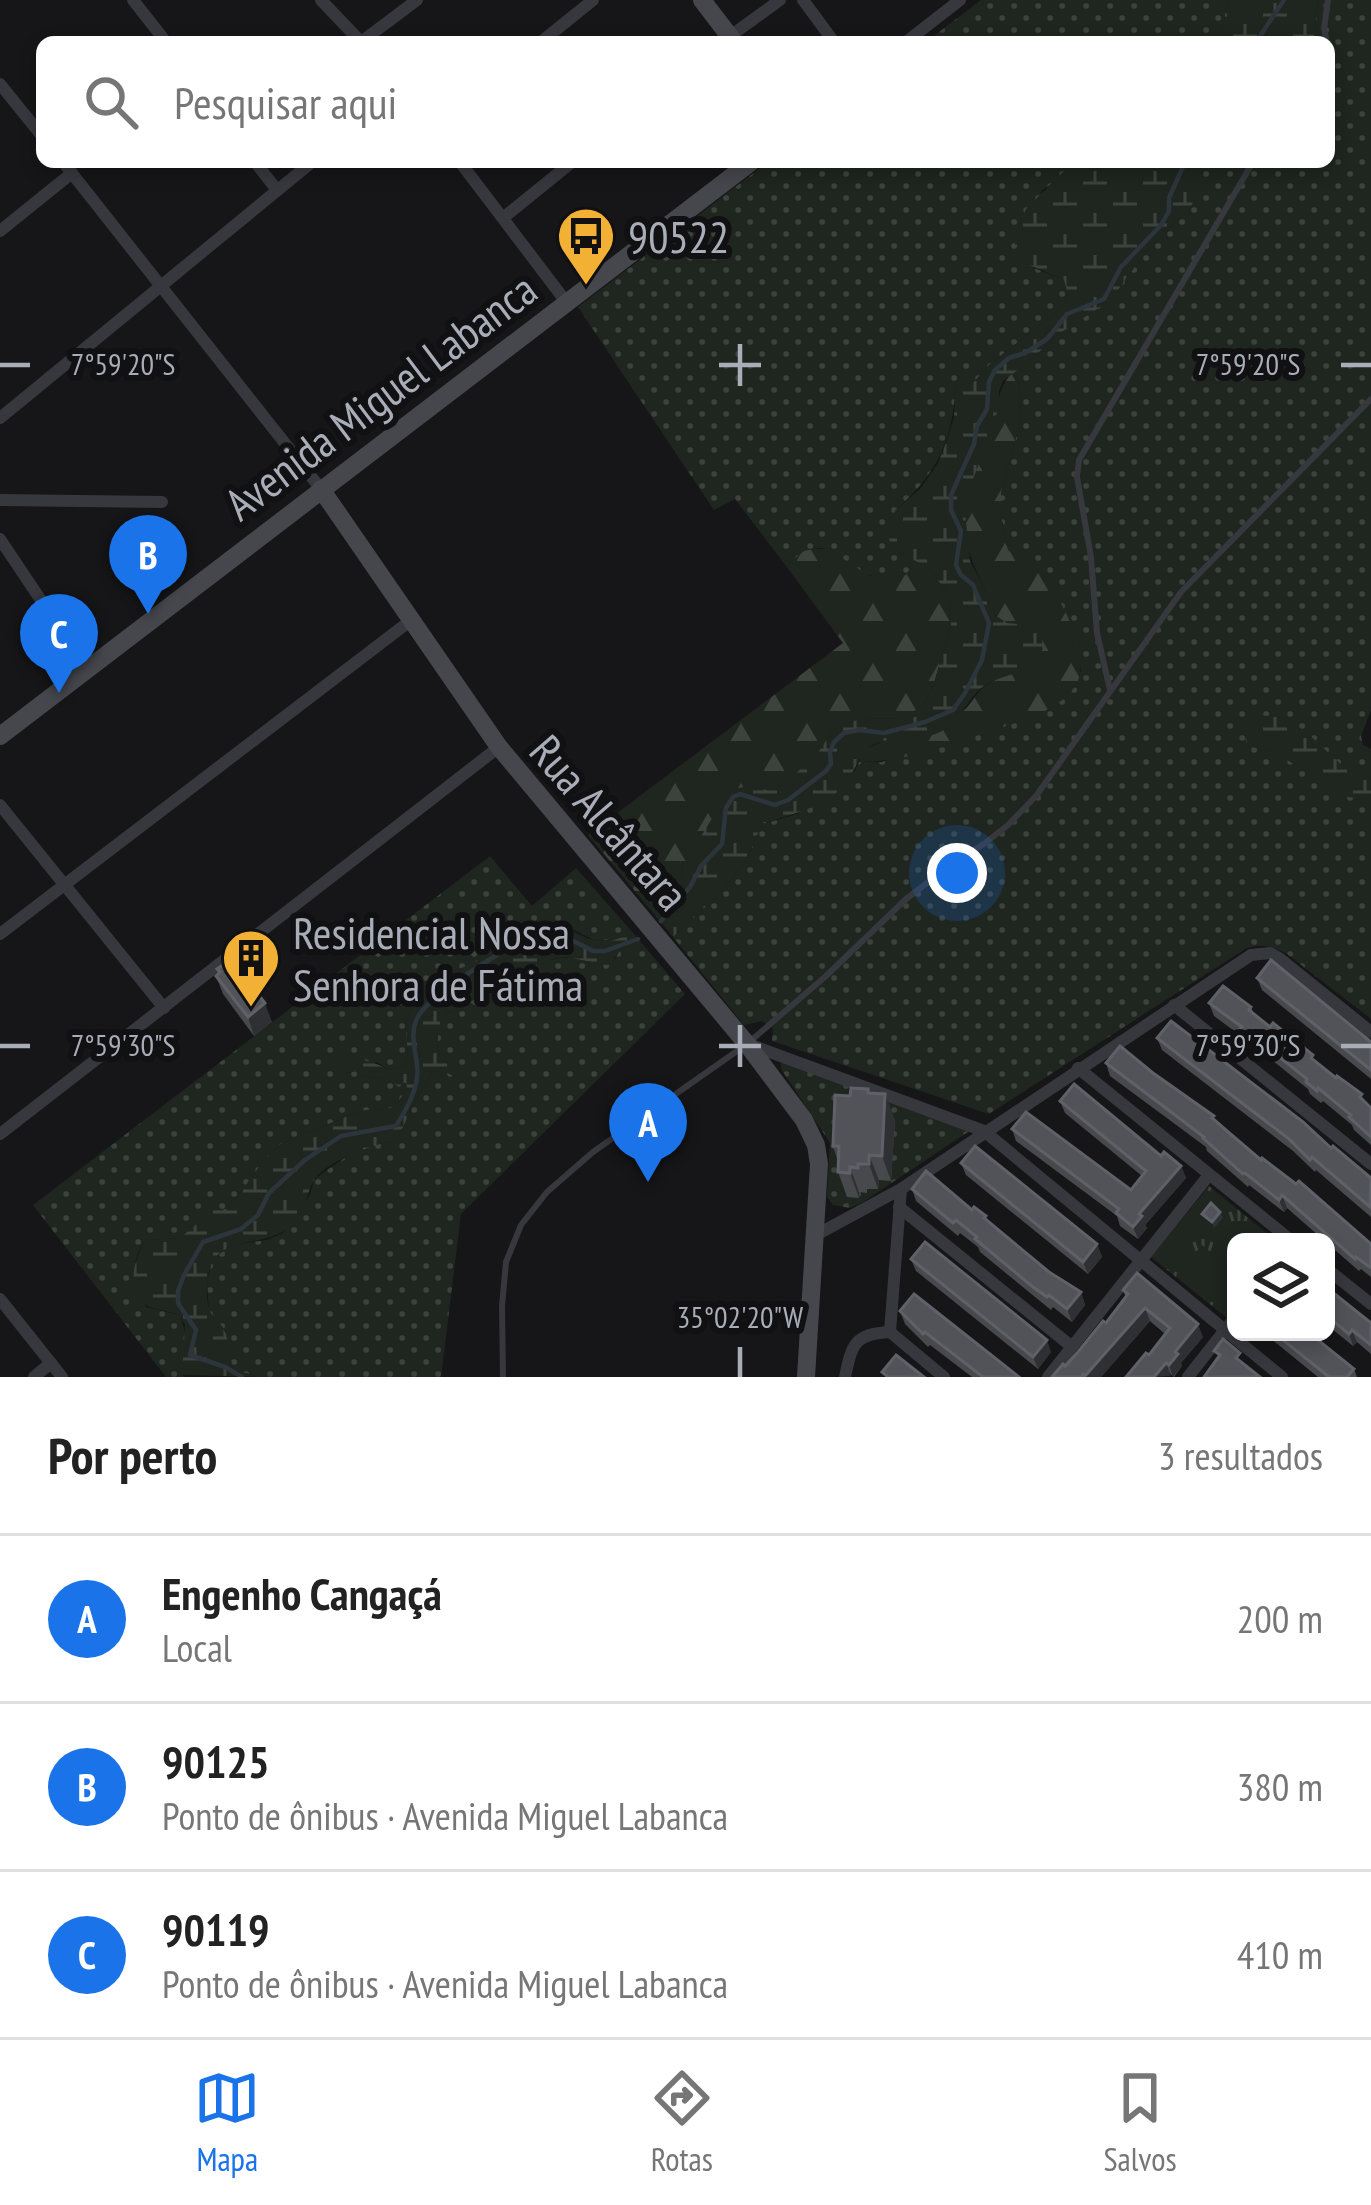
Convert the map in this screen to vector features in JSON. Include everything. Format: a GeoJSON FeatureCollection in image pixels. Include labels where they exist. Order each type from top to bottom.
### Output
{"type":"FeatureCollection","features":[{"type":"Feature","properties":{"kind":"street"},"geometry":{"type":"LineString","coordinates":[[133,0],[161,36]]}},
{"type":"Feature","properties":{"kind":"street"},"geometry":{"type":"LineString","coordinates":[[321,0],[355,36]]}},
{"type":"Feature","properties":{"kind":"street"},"geometry":{"type":"LineString","coordinates":[[369,36],[417,0]]}},
{"type":"Feature","properties":{"kind":"street"},"geometry":{"type":"LineString","coordinates":[[548,36],[593,0]]}},
{"type":"Feature","properties":{"kind":"street"},"geometry":{"type":"LineString","coordinates":[[702,0],[725,36]]}},
{"type":"Feature","properties":{"kind":"street"},"geometry":{"type":"LineString","coordinates":[[733,36],[779,0]]}},
{"type":"Feature","properties":{"kind":"street"},"geometry":{"type":"LineString","coordinates":[[803,0],[830,36]]}},
{"type":"Feature","properties":{"kind":"street"},"geometry":{"type":"LineString","coordinates":[[914,36],[960,0]]}},
{"type":"Feature","properties":{"kind":"street"},"geometry":{"type":"LineString","coordinates":[[0,84],[36,129]]}},
{"type":"Feature","properties":{"kind":"street"},"geometry":{"type":"LineString","coordinates":[[0,232],[66,168]]}},
{"type":"Feature","properties":{"kind":"street"},"geometry":{"type":"LineString","coordinates":[[68,168],[321,489],[500,748]]}},
{"type":"Feature","properties":{"kind":"street"},"geometry":{"type":"LineString","coordinates":[[260,168],[277,190]]}},
{"type":"Feature","properties":{"kind":"street"},"geometry":{"type":"LineString","coordinates":[[0,418],[304,168]]}},
{"type":"Feature","properties":{"kind":"street"},"geometry":{"type":"LineString","coordinates":[[464,168],[567,303]]}},
{"type":"Feature","properties":{"kind":"street"},"geometry":{"type":"LineString","coordinates":[[502,218],[564,168]]}},
{"type":"Feature","properties":{"kind":"street","name":"Avenida Miguel Labanca"},"geometry":{"type":"LineString","coordinates":[[0,736],[743,168]]}},
{"type":"Feature","properties":{"kind":"street"},"geometry":{"type":"LineString","coordinates":[[0,500],[162,502]]}},
{"type":"Feature","properties":{"kind":"street"},"geometry":{"type":"LineString","coordinates":[[0,539],[87,669]]}},
{"type":"Feature","properties":{"kind":"street"},"geometry":{"type":"LineString","coordinates":[[0,934],[410,621]]}},
{"type":"Feature","properties":{"kind":"street","name":"Rua Alcântara"},"geometry":{"type":"LineString","coordinates":[[0,1134],[500,748],[747,1044],[804,1120],[819,1164],[806,1377]]}},
{"type":"Feature","properties":{"kind":"street"},"geometry":{"type":"LineString","coordinates":[[0,805],[164,1008]]}},
{"type":"Feature","properties":{"kind":"street"},"geometry":{"type":"LineString","coordinates":[[816,1235],[901,1189],[1251,955],[1270,953],[1371,1032]]}},
{"type":"Feature","properties":{"kind":"street"},"geometry":{"type":"LineString","coordinates":[[1174,1006],[1371,1164]]}},
{"type":"Feature","properties":{"kind":"street"},"geometry":{"type":"LineString","coordinates":[[747,1044],[985,1131],[1282,1377]]}},
{"type":"Feature","properties":{"kind":"street"},"geometry":{"type":"LineString","coordinates":[[1078,1068],[1281,1233]]}},
{"type":"Feature","properties":{"kind":"street"},"geometry":{"type":"LineString","coordinates":[[1048,1377],[1209,1175]]}},
{"type":"Feature","properties":{"kind":"street"},"geometry":{"type":"LineString","coordinates":[[890,1332],[901,1189]]}},
{"type":"Feature","properties":{"kind":"street"},"geometry":{"type":"LineString","coordinates":[[899,1207],[1071,1346]]}},
{"type":"Feature","properties":{"kind":"street"},"geometry":{"type":"LineString","coordinates":[[1335,1275],[1371,1304]]}},
{"type":"Feature","properties":{"kind":"street"},"geometry":{"type":"LineString","coordinates":[[0,1298],[62,1377]]}},
{"type":"Feature","properties":{"kind":"street"},"geometry":{"type":"LineString","coordinates":[[1188,1377],[1227,1328]]}},
{"type":"Feature","properties":{"kind":"street"},"geometry":{"type":"LineString","coordinates":[[845,1377],[858,1340],[871,1333],[890,1332],[944,1377]]}},
{"type":"Feature","properties":{"kind":"street"},"geometry":{"type":"LineString","coordinates":[[34,1377],[51,1363]]}},
{"type":"Feature","properties":{"kind":"lane"},"geometry":{"type":"LineString","coordinates":[[1326,36],[1328,0]]}},
{"type":"Feature","properties":{"kind":"lane"},"geometry":{"type":"LineString","coordinates":[[1110,693],[1097,633],[1091,557],[1077,477],[1079,460],[1249,168]]}},
{"type":"Feature","properties":{"kind":"lane"},"geometry":{"type":"LineString","coordinates":[[503,1377],[506,1262],[521,1225],[547,1192],[592,1152],[747,1044],[907,899],[1008,825],[1036,796],[1181,592],[1371,399]]}},
{"type":"Feature","properties":{"kind":"green space"},"geometry":{"type":"Polygon","coordinates":[[[981,0],[1230,0],[1222,36],[934,36],[981,0]]]}},
{"type":"Feature","properties":{"kind":"green space"},"geometry":{"type":"Polygon","coordinates":[[[1230,0],[1318,0],[1315,36],[1222,36],[1230,0]]]}},
{"type":"Feature","properties":{"kind":"green space"},"geometry":{"type":"Polygon","coordinates":[[[1318,0],[1371,0],[1371,710],[1361,736],[1363,745],[1371,749],[1371,778],[1346,770],[1306,732],[1257,749],[1275,752],[1344,795],[1371,801],[1371,1019],[1287,954],[1266,946],[1251,947],[989,1114],[772,1041],[773,1029],[762,1021],[744,1025],[673,937],[730,881],[763,824],[797,814],[855,771],[859,762],[882,762],[1075,687],[1081,670],[1076,639],[1037,570],[1008,551],[1001,515],[1001,492],[1019,427],[1021,397],[1015,370],[1115,294],[1141,258],[1191,207],[1197,168],[1335,168],[1335,36],[1315,36],[1318,0]]]}},
{"type":"Feature","properties":{"kind":"green space"},"geometry":{"type":"Polygon","coordinates":[[[760,168],[1068,168],[1041,191],[1034,268],[1064,280],[1068,294],[1063,307],[974,382],[956,382],[941,453],[923,482],[895,511],[891,547],[915,560],[907,575],[869,575],[821,548],[786,566],[735,499],[714,510],[578,307],[760,168]]]}},
{"type":"Feature","properties":{"kind":"green space"},"geometry":{"type":"Polygon","coordinates":[[[1067,168],[1198,168],[1191,207],[1141,258],[1115,294],[1057,335],[1003,381],[999,391],[992,429],[964,503],[970,561],[995,615],[1041,633],[1040,657],[980,689],[946,729],[871,746],[837,792],[807,809],[763,824],[730,881],[673,937],[654,914],[734,789],[767,790],[783,785],[817,754],[832,732],[861,719],[904,718],[922,706],[932,690],[951,625],[950,597],[930,569],[891,547],[887,529],[895,511],[921,488],[938,463],[954,417],[956,381],[974,382],[1063,307],[1068,294],[1064,280],[1018,260],[1014,238],[1026,209],[1067,168]]]}},
{"type":"Feature","properties":{"kind":"green space"},"geometry":{"type":"Polygon","coordinates":[[[1015,370],[1021,397],[1019,427],[1001,492],[1008,550],[1038,571],[1056,594],[1078,645],[1079,676],[1066,697],[1033,716],[922,753],[859,762],[868,748],[960,713],[986,685],[1026,669],[1038,657],[1040,633],[995,614],[963,524],[969,483],[1001,391],[1015,370]]]}},
{"type":"Feature","properties":{"kind":"green space"},"geometry":{"type":"Polygon","coordinates":[[[814,549],[828,549],[870,576],[906,575],[915,560],[930,569],[950,597],[951,625],[932,690],[922,706],[905,718],[861,719],[832,732],[817,754],[784,785],[767,790],[749,786],[683,866],[680,880],[654,914],[588,835],[843,643],[786,566],[814,549]]]}},
{"type":"Feature","properties":{"kind":"green space"},"geometry":{"type":"Polygon","coordinates":[[[1256,715],[1283,717],[1346,769],[1371,778],[1371,801],[1344,796],[1275,752],[1246,742],[1244,729],[1256,715]]]}},
{"type":"Feature","properties":{"kind":"green space"},"geometry":{"type":"Polygon","coordinates":[[[490,856],[532,906],[576,868],[634,934],[596,941],[568,927],[543,922],[422,990],[405,1022],[406,1064],[389,1070],[377,1062],[344,1074],[355,1071],[399,1086],[406,1083],[395,1108],[360,1111],[281,1144],[228,1209],[180,1238],[146,1240],[135,1265],[142,1298],[146,1307],[180,1315],[186,1336],[185,1377],[166,1377],[33,1205],[490,856]]]}},
{"type":"Feature","properties":{"kind":"green space"},"geometry":{"type":"Polygon","coordinates":[[[543,922],[594,940],[634,934],[644,946],[621,948],[606,965],[556,958],[499,979],[478,1001],[447,1013],[440,1022],[437,1047],[441,1060],[457,1072],[453,1076],[434,1072],[396,1140],[329,1166],[314,1180],[295,1222],[271,1237],[231,1247],[213,1262],[207,1281],[208,1305],[225,1333],[233,1366],[236,1371],[262,1377],[182,1375],[177,1360],[184,1346],[185,1325],[179,1315],[142,1303],[134,1290],[138,1254],[146,1240],[180,1238],[215,1209],[228,1209],[281,1144],[360,1111],[395,1108],[406,1083],[400,1087],[355,1071],[341,1074],[331,1066],[336,1056],[347,1053],[389,1070],[406,1064],[405,1022],[422,990],[543,922]]]}},
{"type":"Feature","properties":{"kind":"green space"},"geometry":{"type":"Polygon","coordinates":[[[631,945],[644,946],[685,994],[461,1214],[441,1377],[262,1377],[236,1371],[229,1361],[225,1330],[209,1312],[207,1283],[212,1260],[231,1245],[283,1233],[310,1195],[314,1180],[358,1149],[396,1140],[428,1079],[452,1065],[441,1060],[437,1042],[439,1023],[446,1014],[473,1003],[498,980],[519,970],[560,958],[606,962],[631,945]]]}},
{"type":"Feature","properties":{"kind":"green space"},"geometry":{"type":"Polygon","coordinates":[[[781,1062],[971,1130],[863,1202],[850,1208],[833,1205],[827,1197],[830,1143],[781,1069],[781,1062]]]}},
{"type":"Feature","properties":{"kind":"green space"},"geometry":{"type":"Polygon","coordinates":[[[1209,1186],[1267,1233],[1227,1233],[1227,1318],[1151,1257],[1209,1186]]]}},
{"type":"Feature","properties":{"kind":"green space"},"geometry":{"type":"Polygon","coordinates":[[[1202,1245],[1227,1265],[1227,1305],[1226,1306],[1181,1271],[1202,1245]]]}},
{"type":"Feature","properties":{"kind":"building"},"geometry":{"type":"Polygon","coordinates":[[[230,960],[265,1003],[248,1017],[216,976],[217,969],[230,960]]]}},
{"type":"Feature","properties":{"kind":"building"},"geometry":{"type":"Polygon","coordinates":[[[1271,960],[1371,1042],[1371,1070],[1257,978],[1271,960]]]}},
{"type":"Feature","properties":{"kind":"building"},"geometry":{"type":"Polygon","coordinates":[[[1223,986],[1362,1094],[1371,1108],[1371,1137],[1351,1115],[1209,1003],[1223,986]]]}},
{"type":"Feature","properties":{"kind":"building"},"geometry":{"type":"Polygon","coordinates":[[[1171,1021],[1371,1178],[1370,1207],[1157,1038],[1171,1021]]]}},
{"type":"Feature","properties":{"kind":"building"},"geometry":{"type":"Polygon","coordinates":[[[1120,1046],[1214,1116],[1261,1160],[1296,1184],[1299,1181],[1371,1244],[1371,1268],[1335,1241],[1335,1233],[1325,1233],[1282,1195],[1279,1200],[1243,1174],[1204,1137],[1106,1063],[1120,1046]]]}},
{"type":"Feature","properties":{"kind":"building"},"geometry":{"type":"Polygon","coordinates":[[[1074,1084],[1161,1156],[1164,1152],[1181,1166],[1133,1227],[1116,1213],[1119,1209],[1012,1129],[1026,1112],[1131,1190],[1146,1171],[1060,1101],[1074,1084]]]}},
{"type":"Feature","properties":{"kind":"building"},"geometry":{"type":"Polygon","coordinates":[[[851,1088],[885,1094],[882,1156],[869,1155],[869,1164],[850,1167],[850,1173],[838,1172],[839,1146],[833,1146],[835,1095],[850,1096],[851,1088]]]}},
{"type":"Feature","properties":{"kind":"building"},"geometry":{"type":"Polygon","coordinates":[[[975,1146],[1097,1244],[1083,1262],[961,1163],[975,1146]]]}},
{"type":"Feature","properties":{"kind":"building"},"geometry":{"type":"Polygon","coordinates":[[[926,1171],[1049,1272],[1081,1292],[1067,1309],[912,1189],[926,1171]]]}},
{"type":"Feature","properties":{"kind":"building"},"geometry":{"type":"Polygon","coordinates":[[[1211,1203],[1220,1212],[1212,1222],[1202,1214],[1211,1203]]]}},
{"type":"Feature","properties":{"kind":"building"},"geometry":{"type":"Polygon","coordinates":[[[925,1242],[1047,1340],[1033,1357],[911,1259],[925,1242]]]}},
{"type":"Feature","properties":{"kind":"building"},"geometry":{"type":"Polygon","coordinates":[[[1137,1273],[1198,1324],[1175,1352],[1178,1354],[1154,1377],[1126,1377],[1170,1328],[1145,1308],[1085,1376],[1052,1377],[1106,1323],[1137,1273]]]}},
{"type":"Feature","properties":{"kind":"building"},"geometry":{"type":"Polygon","coordinates":[[[914,1294],[1019,1377],[983,1377],[923,1334],[900,1311],[914,1294]]]}},
{"type":"Feature","properties":{"kind":"building"},"geometry":{"type":"Polygon","coordinates":[[[1335,1294],[1371,1323],[1371,1345],[1352,1330],[1349,1334],[1335,1322],[1335,1294]]]}},
{"type":"Feature","properties":{"kind":"building"},"geometry":{"type":"Polygon","coordinates":[[[1223,1339],[1240,1353],[1236,1358],[1260,1377],[1204,1377],[1220,1355],[1214,1351],[1223,1339]]]}},
{"type":"Feature","properties":{"kind":"building"},"geometry":{"type":"Polygon","coordinates":[[[1284,1341],[1319,1341],[1354,1369],[1347,1377],[1329,1377],[1284,1341]]]}},
{"type":"Feature","properties":{"kind":"building"},"geometry":{"type":"Polygon","coordinates":[[[896,1355],[924,1377],[888,1377],[882,1372],[896,1355]]]}},
{"type":"Feature","properties":{"kind":"waterway"},"geometry":{"type":"LineString","coordinates":[[1260,36],[1284,0]]}},
{"type":"Feature","properties":{"kind":"waterway"},"geometry":{"type":"LineString","coordinates":[[661,921],[722,844],[726,808],[733,797],[740,794],[775,805],[788,800],[826,771],[834,742],[844,733],[884,733],[925,722],[953,710],[965,693],[982,660],[989,623],[973,585],[956,565],[961,531],[951,510],[951,495],[987,409],[989,382],[1009,358],[1047,339],[1067,314],[1104,299],[1121,267],[1161,225],[1182,168]]}},
{"type":"Feature","properties":{"kind":"waterway"},"geometry":{"type":"LineString","coordinates":[[242,1377],[190,1355],[196,1330],[178,1303],[178,1291],[203,1242],[241,1229],[258,1215],[269,1193],[341,1136],[396,1126],[416,1082],[416,1021],[454,983],[508,949],[554,931],[593,951],[638,939]]}},
{"type":"Feature","properties":{"kind":"place","name":"90522"},"geometry":{"type":"Point","coordinates":[586,287]}},
{"type":"Feature","properties":{"kind":"place","name":"90125"},"geometry":{"type":"Point","coordinates":[148,614]}},
{"type":"Feature","properties":{"kind":"place","name":"90119"},"geometry":{"type":"Point","coordinates":[59,693]}},
{"type":"Feature","properties":{"kind":"place","name":"Residencial Nossa Senhora de Fátima"},"geometry":{"type":"Point","coordinates":[251,1009]}},
{"type":"Feature","properties":{"kind":"place","name":"Engenho Cangaçá"},"geometry":{"type":"Point","coordinates":[648,1182]}}]}
